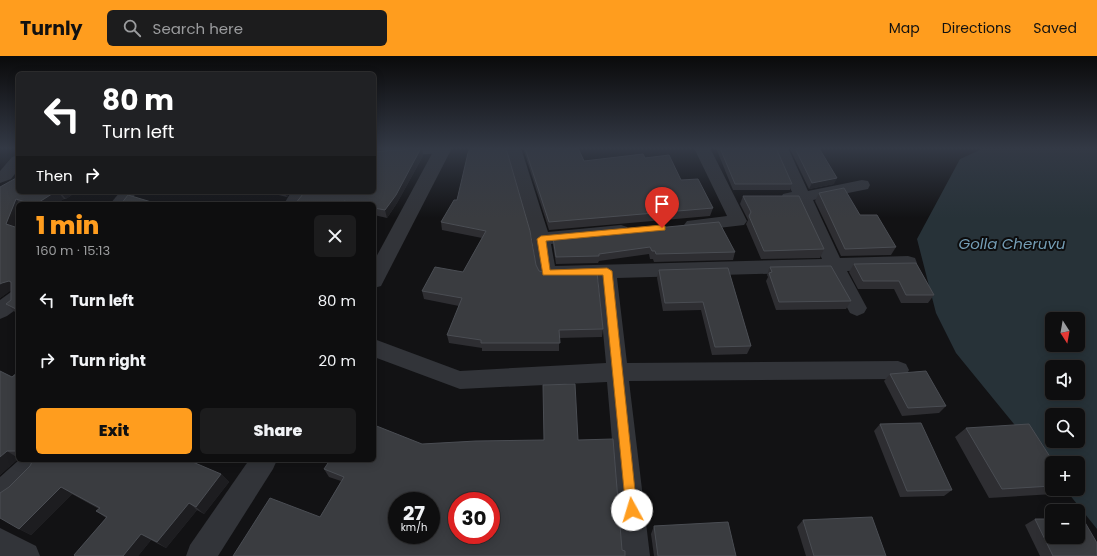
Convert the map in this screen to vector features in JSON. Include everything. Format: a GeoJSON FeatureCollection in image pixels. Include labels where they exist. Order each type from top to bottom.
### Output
{"type":"FeatureCollection","features":[{"type":"Feature","properties":{"kind":"street"},"geometry":{"type":"LineString","coordinates":[[0,178],[8,171]]}},
{"type":"Feature","properties":{"kind":"street"},"geometry":{"type":"LineString","coordinates":[[376,276],[433,171]]}},
{"type":"Feature","properties":{"kind":"street"},"geometry":{"type":"LineString","coordinates":[[520,171],[541,239],[546,273],[908,262]]}},
{"type":"Feature","properties":{"kind":"street"},"geometry":{"type":"LineString","coordinates":[[675,226],[738,221],[734,198],[717,171]]}},
{"type":"Feature","properties":{"kind":"street"},"geometry":{"type":"LineString","coordinates":[[791,171],[834,265],[856,308]]}},
{"type":"Feature","properties":{"kind":"street"},"geometry":{"type":"LineString","coordinates":[[772,198],[803,198],[862,185]]}},
{"type":"Feature","properties":{"kind":"street"},"geometry":{"type":"LineString","coordinates":[[121,202],[127,194]]}},
{"type":"Feature","properties":{"kind":"street"},"geometry":{"type":"LineString","coordinates":[[541,239],[636,230]]}},
{"type":"Feature","properties":{"kind":"street"},"geometry":{"type":"LineString","coordinates":[[607,271],[636,556]]}},
{"type":"Feature","properties":{"kind":"street"},"geometry":{"type":"LineString","coordinates":[[0,311],[16,299]]}},
{"type":"Feature","properties":{"kind":"street"},"geometry":{"type":"LineString","coordinates":[[376,349],[460,380],[618,372],[898,370]]}},
{"type":"Feature","properties":{"kind":"street"},"geometry":{"type":"LineString","coordinates":[[0,494],[34,462]]}},
{"type":"Feature","properties":{"kind":"street"},"geometry":{"type":"LineString","coordinates":[[201,556],[263,462]]}},
{"type":"Feature","properties":{"kind":"street"},"geometry":{"type":"LineString","coordinates":[[0,541],[26,556]]}},
{"type":"Feature","properties":{"kind":"water","name":"Golla Cheruvu"},"geometry":{"type":"Polygon","coordinates":[[[953,171],[1097,171],[1097,529],[1085,514],[1085,504],[1077,504],[1071,496],[1085,496],[1085,456],[1045,456],[1023,435],[956,353],[936,313],[917,239],[953,171]]]}},
{"type":"Feature","properties":{"kind":"building"},"geometry":{"type":"Polygon","coordinates":[[[376,171],[409,171],[396,195],[385,210],[376,208],[376,202],[297,202],[303,194],[376,194],[376,171]]]}},
{"type":"Feature","properties":{"kind":"building"},"geometry":{"type":"Polygon","coordinates":[[[464,171],[513,171],[530,231],[536,265],[539,271],[547,273],[597,272],[603,329],[559,330],[560,343],[481,343],[481,340],[447,335],[462,298],[422,291],[435,267],[463,272],[486,231],[441,222],[454,200],[457,200],[464,171]]]}},
{"type":"Feature","properties":{"kind":"building"},"geometry":{"type":"Polygon","coordinates":[[[533,171],[677,171],[681,180],[698,179],[713,208],[549,222],[533,171]]]}},
{"type":"Feature","properties":{"kind":"building"},"geometry":{"type":"Polygon","coordinates":[[[730,171],[786,171],[792,184],[735,184],[730,171]]]}},
{"type":"Feature","properties":{"kind":"building"},"geometry":{"type":"Polygon","coordinates":[[[806,171],[833,171],[837,178],[812,183],[806,171]]]}},
{"type":"Feature","properties":{"kind":"building"},"geometry":{"type":"Polygon","coordinates":[[[16,178],[16,194],[52,194],[39,202],[26,202],[16,199],[6,224],[16,227],[16,309],[6,304],[11,300],[11,282],[9,281],[0,284],[0,187],[16,178]]]}},
{"type":"Feature","properties":{"kind":"building"},"geometry":{"type":"Polygon","coordinates":[[[844,188],[860,215],[877,215],[896,247],[845,249],[819,193],[844,188]]]}},
{"type":"Feature","properties":{"kind":"building"},"geometry":{"type":"Polygon","coordinates":[[[128,195],[151,202],[123,202],[128,195]]]}},
{"type":"Feature","properties":{"kind":"building"},"geometry":{"type":"Polygon","coordinates":[[[743,196],[799,196],[824,249],[764,251],[749,216],[751,212],[743,196]]]}},
{"type":"Feature","properties":{"kind":"building"},"geometry":{"type":"Polygon","coordinates":[[[719,222],[735,252],[656,254],[650,247],[599,254],[599,256],[556,257],[553,238],[719,222]]]}},
{"type":"Feature","properties":{"kind":"building"},"geometry":{"type":"Polygon","coordinates":[[[916,263],[934,295],[906,295],[899,281],[863,281],[854,264],[916,263]]]}},
{"type":"Feature","properties":{"kind":"building"},"geometry":{"type":"Polygon","coordinates":[[[831,266],[851,301],[779,302],[769,273],[772,272],[770,267],[831,266]]]}},
{"type":"Feature","properties":{"kind":"building"},"geometry":{"type":"Polygon","coordinates":[[[728,268],[751,346],[715,347],[703,302],[665,303],[659,270],[728,268]]]}},
{"type":"Feature","properties":{"kind":"building"},"geometry":{"type":"Polygon","coordinates":[[[0,371],[12,377],[16,374],[16,451],[7,451],[0,457],[0,371]]]}},
{"type":"Feature","properties":{"kind":"building"},"geometry":{"type":"Polygon","coordinates":[[[926,371],[946,406],[908,408],[890,374],[926,371]]]}},
{"type":"Feature","properties":{"kind":"building"},"geometry":{"type":"Polygon","coordinates":[[[575,384],[578,440],[613,439],[622,550],[625,551],[625,556],[233,556],[270,498],[320,517],[344,477],[324,469],[329,462],[376,462],[376,426],[422,444],[476,441],[544,440],[543,385],[575,384]]]}},
{"type":"Feature","properties":{"kind":"building"},"geometry":{"type":"Polygon","coordinates":[[[921,423],[952,490],[907,491],[880,424],[921,423]]]}},
{"type":"Feature","properties":{"kind":"building"},"geometry":{"type":"Polygon","coordinates":[[[1029,424],[1050,456],[1045,456],[1045,486],[1002,489],[966,428],[1029,424]]]}},
{"type":"Feature","properties":{"kind":"building"},"geometry":{"type":"Polygon","coordinates":[[[32,462],[193,462],[221,474],[196,507],[189,503],[157,542],[141,534],[123,556],[75,556],[74,555],[107,517],[96,511],[100,508],[61,487],[19,529],[0,518],[0,493],[9,487],[30,466],[32,462]]]}},
{"type":"Feature","properties":{"kind":"building"},"geometry":{"type":"Polygon","coordinates":[[[872,517],[886,556],[814,556],[803,520],[872,517]]]}},
{"type":"Feature","properties":{"kind":"building"},"geometry":{"type":"Polygon","coordinates":[[[1035,519],[1045,519],[1045,540],[1035,519]]]}},
{"type":"Feature","properties":{"kind":"building"},"geometry":{"type":"Polygon","coordinates":[[[728,522],[736,556],[658,556],[654,526],[728,522]]]}},
{"type":"Feature","properties":{"kind":"building"},"geometry":{"type":"Polygon","coordinates":[[[1085,522],[1097,543],[1097,556],[1053,556],[1047,544],[1085,544],[1085,522]]]}},
{"type":"Feature","properties":{"kind":"route"},"geometry":{"type":"LineString","coordinates":[[632,510],[607,271],[546,273],[541,239],[662,228]]}}]}
